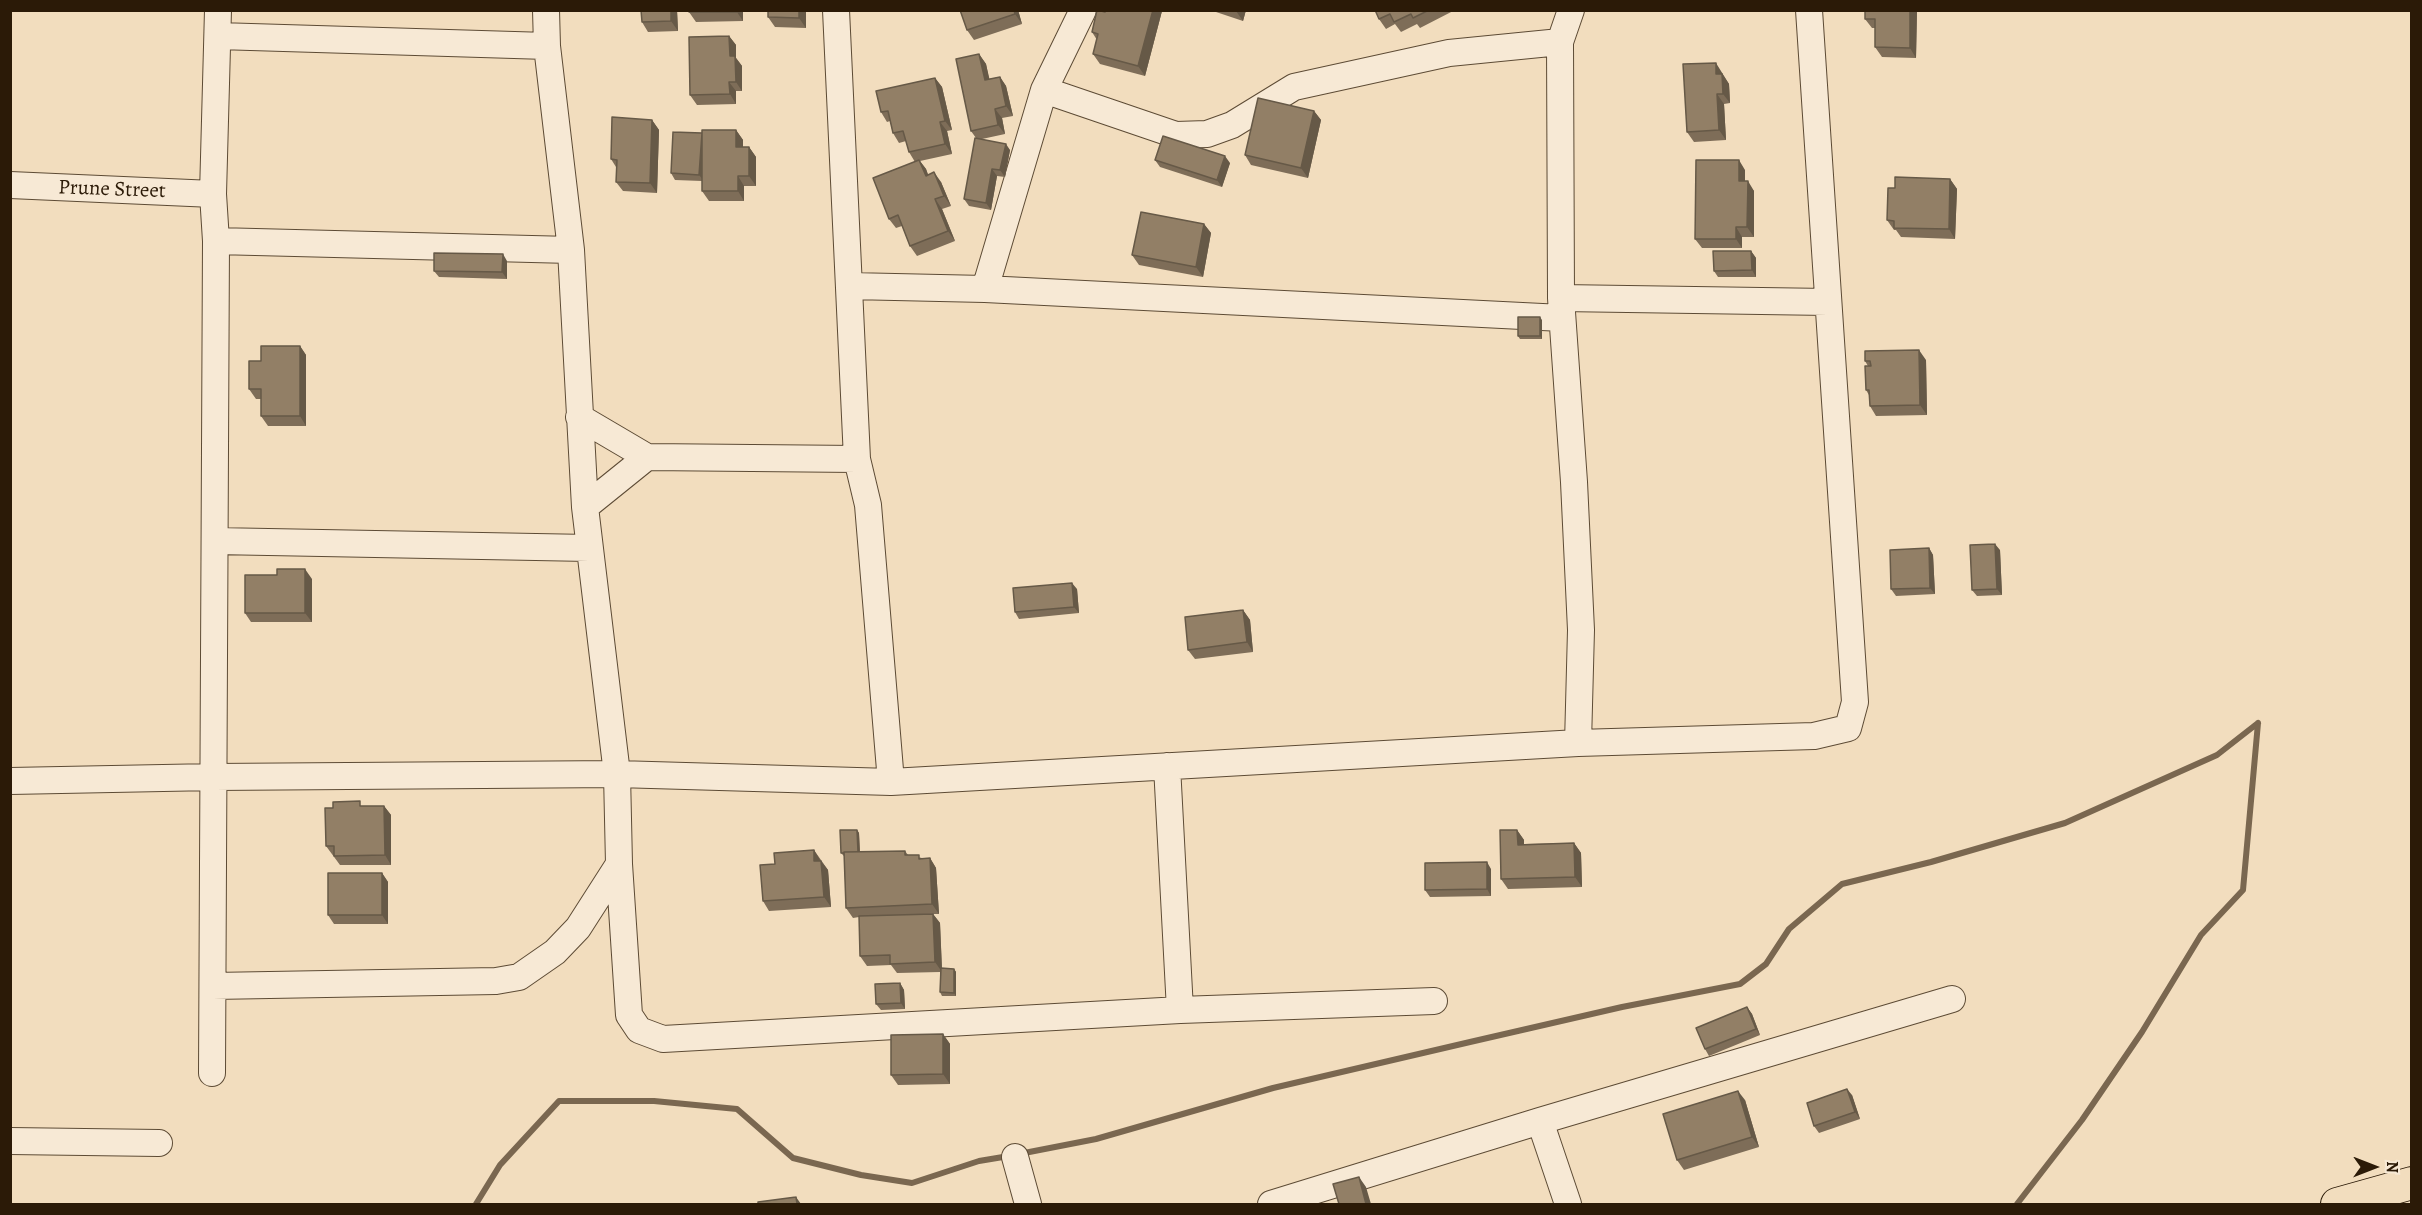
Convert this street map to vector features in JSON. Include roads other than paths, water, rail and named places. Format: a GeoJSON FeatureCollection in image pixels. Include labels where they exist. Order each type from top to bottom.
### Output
{"type":"FeatureCollection","features":[{"type":"Feature","properties":{"kind":"main road"},"geometry":{"type":"LineString","coordinates":[[2337,1204],[2407,1191]]}},
{"type":"Feature","properties":{"kind":"street"},"geometry":{"type":"LineString","coordinates":[[212,1073],[216,241],[213,194],[218,10]]}},
{"type":"Feature","properties":{"kind":"street"},"geometry":{"type":"LineString","coordinates":[[546,10],[547,46],[571,250],[585,507],[617,774],[619,864],[630,1016],[639,1030],[663,1039],[1180,1010],[1434,1001]]}},
{"type":"Feature","properties":{"kind":"street"},"geometry":{"type":"LineString","coordinates":[[836,10],[857,459],[868,505],[891,782]]}},
{"type":"Feature","properties":{"kind":"street"},"geometry":{"type":"LineString","coordinates":[[984,290],[1044,90],[1083,10]]}},
{"type":"Feature","properties":{"kind":"street"},"geometry":{"type":"LineString","coordinates":[[1571,10],[1560,42],[1561,308],[1574,482],[1581,630],[1578,743]]}},
{"type":"Feature","properties":{"kind":"street"},"geometry":{"type":"LineString","coordinates":[[10,781],[617,774],[891,782],[1578,743],[1814,736],[1848,728],[1855,702],[1809,10]]}},
{"type":"Feature","properties":{"kind":"street"},"geometry":{"type":"LineString","coordinates":[[218,36],[547,46]]}},
{"type":"Feature","properties":{"kind":"street"},"geometry":{"type":"LineString","coordinates":[[1044,90],[1176,135],[1207,134],[1232,125],[1294,87],[1449,53],[1560,42]]}},
{"type":"Feature","properties":{"kind":"street","name":"Prune Street"},"geometry":{"type":"LineString","coordinates":[[10,185],[213,194]]}},
{"type":"Feature","properties":{"kind":"street"},"geometry":{"type":"LineString","coordinates":[[216,241],[571,250]]}},
{"type":"Feature","properties":{"kind":"street"},"geometry":{"type":"LineString","coordinates":[[850,286],[1561,308],[1828,302]]}},
{"type":"Feature","properties":{"kind":"street"},"geometry":{"type":"LineString","coordinates":[[579,417],[647,457],[857,459]]}},
{"type":"Feature","properties":{"kind":"street"},"geometry":{"type":"LineString","coordinates":[[585,507],[647,457]]}},
{"type":"Feature","properties":{"kind":"street"},"geometry":{"type":"LineString","coordinates":[[215,541],[589,548]]}},
{"type":"Feature","properties":{"kind":"street"},"geometry":{"type":"LineString","coordinates":[[1167,766],[1180,1010]]}},
{"type":"Feature","properties":{"kind":"street"},"geometry":{"type":"LineString","coordinates":[[213,986],[496,981],[519,977],[555,952],[578,928],[619,864]]}},
{"type":"Feature","properties":{"kind":"street"},"geometry":{"type":"LineString","coordinates":[[1271,1204],[1540,1121],[1952,999]]}},
{"type":"Feature","properties":{"kind":"street"},"geometry":{"type":"LineString","coordinates":[[1540,1121],[1568,1204]]}},
{"type":"Feature","properties":{"kind":"street"},"geometry":{"type":"LineString","coordinates":[[10,1141],[159,1143]]}},
{"type":"Feature","properties":{"kind":"street"},"geometry":{"type":"LineString","coordinates":[[1015,1157],[1028,1204]]}},
{"type":"Feature","properties":{"kind":"waterway"},"geometry":{"type":"LineString","coordinates":[[1019,1154],[1096,1139],[1273,1088],[1622,1007],[1740,984],[1766,964],[1789,929],[1842,884],[1931,862],[2065,823],[2217,755],[2258,723]]}},
{"type":"Feature","properties":{"kind":"waterway"},"geometry":{"type":"LineString","coordinates":[[2017,1204],[2082,1120],[2142,1032],[2201,935],[2243,890],[2258,723]]}},
{"type":"Feature","properties":{"kind":"waterway"},"geometry":{"type":"LineString","coordinates":[[476,1204],[500,1165],[559,1101],[654,1101],[737,1109],[793,1158],[861,1175],[912,1183],[979,1161],[1009,1156]]}}]}
